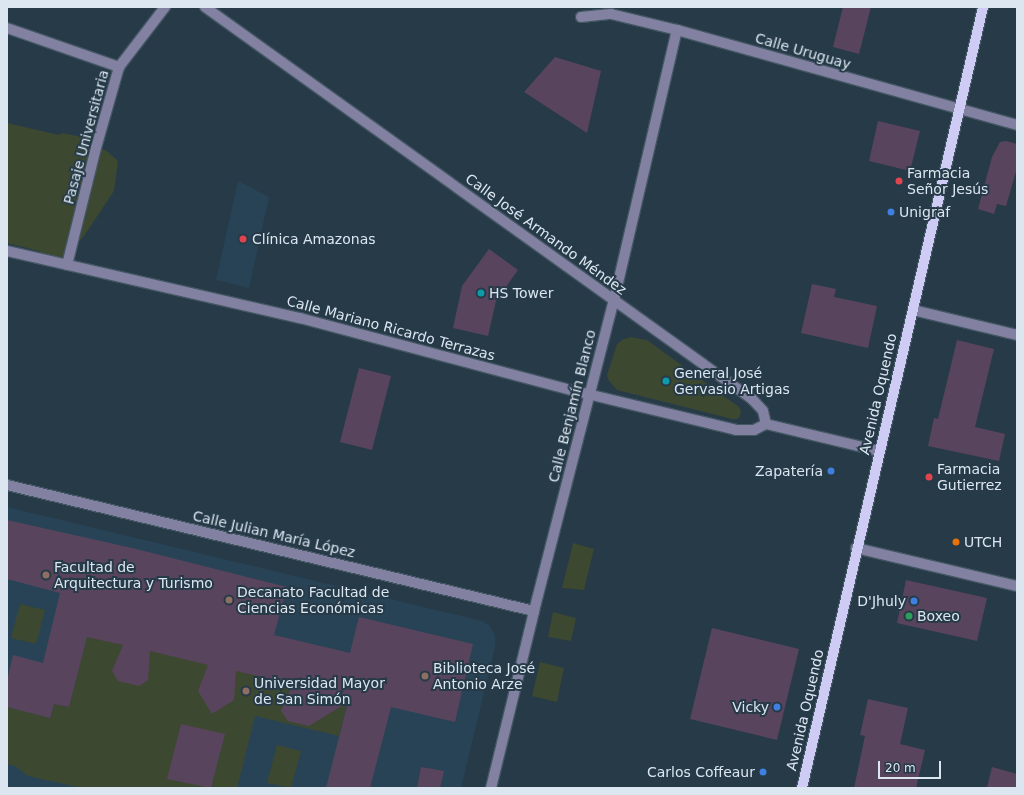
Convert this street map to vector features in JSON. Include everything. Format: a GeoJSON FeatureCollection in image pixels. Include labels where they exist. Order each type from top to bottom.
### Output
{"type":"FeatureCollection","features":[{"type":"Feature","properties":{"kind":"main road","name":"Avenida Oquendo"},"geometry":{"type":"LineString","coordinates":[[802,788],[856,548],[960,109],[982,7]]}},
{"type":"Feature","properties":{"kind":"street","name":"Pasaje Universitaria"},"geometry":{"type":"LineString","coordinates":[[67,265],[96,148],[119,67],[165,7]]}},
{"type":"Feature","properties":{"kind":"street","name":"Calle José Armando Méndez"},"geometry":{"type":"LineString","coordinates":[[205,7],[752,400],[763,411],[766,424]]}},
{"type":"Feature","properties":{"kind":"street","name":"Calle Uruguay"},"geometry":{"type":"LineString","coordinates":[[581,16],[612,10],[677,30],[1017,125]]}},
{"type":"Feature","properties":{"kind":"street"},"geometry":{"type":"LineString","coordinates":[[7,28],[119,67]]}},
{"type":"Feature","properties":{"kind":"street","name":"Calle Benjamín Blanco"},"geometry":{"type":"LineString","coordinates":[[491,788],[534,611],[614,300],[677,30]]}},
{"type":"Feature","properties":{"kind":"street","name":"Calle Mariano Ricardo Terrazas"},"geometry":{"type":"LineString","coordinates":[[7,251],[300,318],[589,394],[736,430],[754,430],[766,424]]}},
{"type":"Feature","properties":{"kind":"street"},"geometry":{"type":"LineString","coordinates":[[913,310],[1017,335]]}},
{"type":"Feature","properties":{"kind":"street"},"geometry":{"type":"LineString","coordinates":[[766,424],[879,451]]}},
{"type":"Feature","properties":{"kind":"street","name":"Calle Julian María López"},"geometry":{"type":"LineString","coordinates":[[7,485],[534,611]]}},
{"type":"Feature","properties":{"kind":"street"},"geometry":{"type":"LineString","coordinates":[[856,548],[1017,586]]}},
{"type":"Feature","properties":{"kind":"shaded area","name":"Clínica Amazonas"},"geometry":{"type":"Polygon","coordinates":[[[238,181],[269,197],[249,288],[216,280],[238,181]]]}},
{"type":"Feature","properties":{"kind":"shaded area","name":"Universidad Mayor de San Simón"},"geometry":{"type":"Polygon","coordinates":[[[7,507],[482,621],[490,626],[495,636],[495,647],[461,788],[7,788],[7,507]]]}},
{"type":"Feature","properties":{"kind":"green space"},"geometry":{"type":"Polygon","coordinates":[[[7,123],[59,135],[62,133],[82,137],[108,152],[118,161],[114,191],[84,236],[65,256],[58,260],[43,255],[39,251],[7,243],[7,123]]]}},
{"type":"Feature","properties":{"kind":"green space"},"geometry":{"type":"Polygon","coordinates":[[[630,337],[647,340],[739,407],[741,410],[740,416],[737,419],[732,419],[617,390],[609,381],[607,375],[617,344],[630,337]]]}},
{"type":"Feature","properties":{"kind":"green space"},"geometry":{"type":"Polygon","coordinates":[[[573,543],[594,549],[584,590],[562,588],[573,543]]]}},
{"type":"Feature","properties":{"kind":"green space"},"geometry":{"type":"Polygon","coordinates":[[[20,604],[45,610],[36,644],[11,638],[20,604]]]}},
{"type":"Feature","properties":{"kind":"green space"},"geometry":{"type":"Polygon","coordinates":[[[553,612],[576,618],[571,641],[548,637],[553,612]]]}},
{"type":"Feature","properties":{"kind":"green space"},"geometry":{"type":"Polygon","coordinates":[[[87,636],[349,697],[339,736],[255,716],[237,788],[82,788],[28,776],[15,766],[7,764],[7,707],[50,717],[54,704],[69,707],[87,636]]]}},
{"type":"Feature","properties":{"kind":"green space"},"geometry":{"type":"Polygon","coordinates":[[[540,662],[564,668],[557,702],[532,696],[540,662]]]}},
{"type":"Feature","properties":{"kind":"green space"},"geometry":{"type":"Polygon","coordinates":[[[277,745],[301,751],[291,788],[267,783],[277,745]]]}},
{"type":"Feature","properties":{"kind":"building"},"geometry":{"type":"Polygon","coordinates":[[[843,7],[871,7],[859,54],[833,47],[843,7]]]}},
{"type":"Feature","properties":{"kind":"building"},"geometry":{"type":"Polygon","coordinates":[[[555,57],[601,71],[587,133],[524,92],[555,57]]]}},
{"type":"Feature","properties":{"kind":"building"},"geometry":{"type":"Polygon","coordinates":[[[878,121],[920,131],[910,171],[869,161],[878,121]]]}},
{"type":"Feature","properties":{"kind":"building"},"geometry":{"type":"Polygon","coordinates":[[[1006,141],[1017,144],[1017,168],[1006,206],[997,204],[994,214],[978,209],[992,157],[1000,142],[1006,141]]]}},
{"type":"Feature","properties":{"kind":"building","name":"HS Tower"},"geometry":{"type":"Polygon","coordinates":[[[489,249],[518,270],[496,301],[488,336],[453,328],[462,286],[489,249]]]}},
{"type":"Feature","properties":{"kind":"building"},"geometry":{"type":"Polygon","coordinates":[[[812,284],[836,289],[834,297],[877,306],[868,348],[801,333],[812,284]]]}},
{"type":"Feature","properties":{"kind":"building"},"geometry":{"type":"Polygon","coordinates":[[[957,340],[994,349],[975,427],[1005,434],[999,461],[928,446],[934,418],[938,419],[957,340]]]}},
{"type":"Feature","properties":{"kind":"building"},"geometry":{"type":"Polygon","coordinates":[[[359,368],[391,376],[372,450],[340,442],[359,368]]]}},
{"type":"Feature","properties":{"kind":"building"},"geometry":{"type":"Polygon","coordinates":[[[7,520],[132,548],[287,587],[274,635],[350,653],[359,617],[473,644],[455,722],[391,707],[370,788],[326,788],[348,702],[309,726],[288,721],[281,711],[293,684],[236,671],[234,700],[212,714],[198,691],[208,665],[150,651],[148,680],[139,686],[118,681],[112,671],[123,645],[87,637],[69,707],[54,704],[50,718],[7,707],[7,681],[13,655],[43,663],[60,593],[7,579],[7,520]]]}},
{"type":"Feature","properties":{"kind":"building"},"geometry":{"type":"Polygon","coordinates":[[[906,580],[987,598],[977,641],[897,623],[906,580]]]}},
{"type":"Feature","properties":{"kind":"building"},"geometry":{"type":"Polygon","coordinates":[[[712,628],[799,649],[777,740],[690,719],[712,628]]]}},
{"type":"Feature","properties":{"kind":"building"},"geometry":{"type":"Polygon","coordinates":[[[868,699],[908,708],[900,744],[925,750],[916,788],[854,788],[865,736],[860,735],[868,699]]]}},
{"type":"Feature","properties":{"kind":"building"},"geometry":{"type":"Polygon","coordinates":[[[181,724],[225,734],[211,788],[167,779],[181,724]]]}},
{"type":"Feature","properties":{"kind":"building"},"geometry":{"type":"Polygon","coordinates":[[[421,767],[444,771],[440,788],[417,788],[421,767]]]}},
{"type":"Feature","properties":{"kind":"building"},"geometry":{"type":"Polygon","coordinates":[[[992,767],[1017,774],[1017,788],[987,788],[992,767]]]}},
{"type":"Feature","properties":{"kind":"place","name":"Farmacia Señor Jesús"},"geometry":{"type":"Point","coordinates":[899,181]}},
{"type":"Feature","properties":{"kind":"place","name":"Unigraf"},"geometry":{"type":"Point","coordinates":[891,212]}},
{"type":"Feature","properties":{"kind":"place","name":"Clínica Amazonas"},"geometry":{"type":"Point","coordinates":[243,239]}},
{"type":"Feature","properties":{"kind":"place","name":"HS Tower"},"geometry":{"type":"Point","coordinates":[481,293]}},
{"type":"Feature","properties":{"kind":"place","name":"General José Gervasio Artigas"},"geometry":{"type":"Point","coordinates":[666,381]}},
{"type":"Feature","properties":{"kind":"place","name":"Zapatería"},"geometry":{"type":"Point","coordinates":[831,471]}},
{"type":"Feature","properties":{"kind":"place","name":"Farmacia Gutierrez"},"geometry":{"type":"Point","coordinates":[929,477]}},
{"type":"Feature","properties":{"kind":"place","name":"UTCH"},"geometry":{"type":"Point","coordinates":[956,542]}},
{"type":"Feature","properties":{"kind":"place","name":"Facultad de Arquitectura y Turismo"},"geometry":{"type":"Point","coordinates":[46,575]}},
{"type":"Feature","properties":{"kind":"place","name":"Decanato Facultad de Ciencias Económicas"},"geometry":{"type":"Point","coordinates":[229,600]}},
{"type":"Feature","properties":{"kind":"place","name":"D'Jhuly"},"geometry":{"type":"Point","coordinates":[914,601]}},
{"type":"Feature","properties":{"kind":"place","name":"Boxeo"},"geometry":{"type":"Point","coordinates":[909,616]}},
{"type":"Feature","properties":{"kind":"place","name":"Biblioteca José Antonio Arze"},"geometry":{"type":"Point","coordinates":[425,676]}},
{"type":"Feature","properties":{"kind":"place","name":"Universidad Mayor de San Simón"},"geometry":{"type":"Point","coordinates":[246,691]}},
{"type":"Feature","properties":{"kind":"place","name":"Vicky"},"geometry":{"type":"Point","coordinates":[777,707]}},
{"type":"Feature","properties":{"kind":"place","name":"Carlos Coffeaur"},"geometry":{"type":"Point","coordinates":[763,772]}}]}
